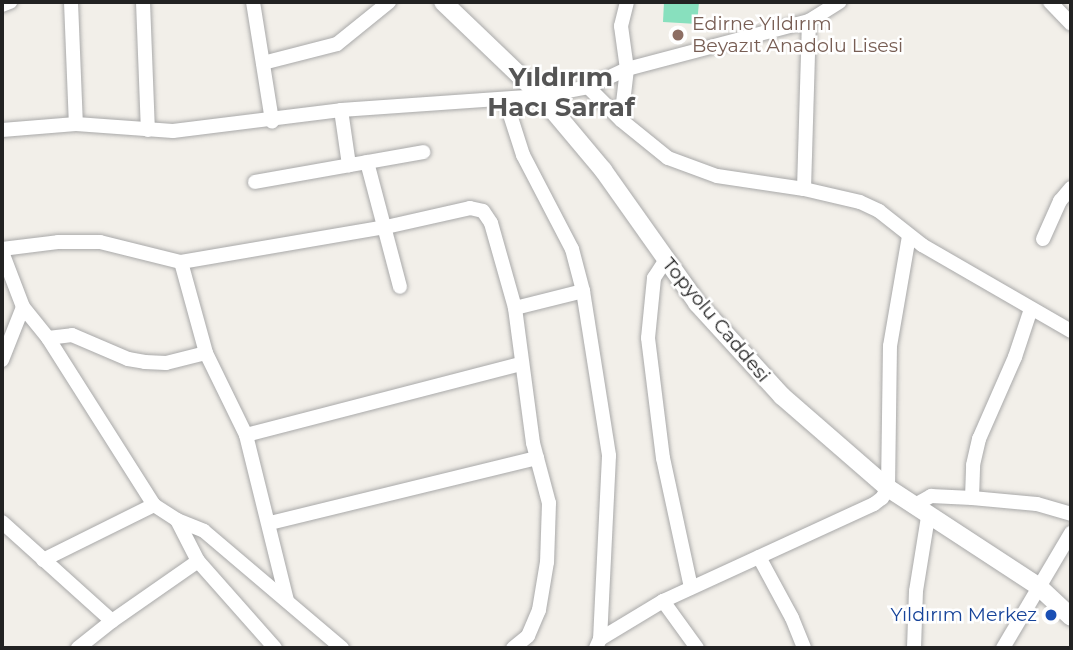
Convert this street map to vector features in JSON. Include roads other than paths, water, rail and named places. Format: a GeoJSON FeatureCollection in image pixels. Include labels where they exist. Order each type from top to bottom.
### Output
{"type":"FeatureCollection","features":[{"type":"Feature","properties":{"kind":"street"},"geometry":{"type":"LineString","coordinates":[[2,5],[10,2]]}},
{"type":"Feature","properties":{"kind":"street"},"geometry":{"type":"LineString","coordinates":[[71,2],[76,124]]}},
{"type":"Feature","properties":{"kind":"street"},"geometry":{"type":"LineString","coordinates":[[144,2],[148,130]]}},
{"type":"Feature","properties":{"kind":"street"},"geometry":{"type":"LineString","coordinates":[[253,2],[272,121]]}},
{"type":"Feature","properties":{"kind":"street"},"geometry":{"type":"LineString","coordinates":[[263,63],[337,44],[389,2]]}},
{"type":"Feature","properties":{"kind":"street","name":"Topyolu Caddesi"},"geometry":{"type":"LineString","coordinates":[[443,2],[541,96],[603,170],[665,261],[726,337],[782,396],[888,488],[1038,586],[1071,617]]}},
{"type":"Feature","properties":{"kind":"street"},"geometry":{"type":"LineString","coordinates":[[621,120],[626,69],[621,26],[627,2]]}},
{"type":"Feature","properties":{"kind":"street"},"geometry":{"type":"LineString","coordinates":[[2,130],[76,124],[173,131],[272,121],[341,110],[541,96],[588,87],[626,69],[809,21],[840,2]]}},
{"type":"Feature","properties":{"kind":"street"},"geometry":{"type":"LineString","coordinates":[[1049,2],[1071,24]]}},
{"type":"Feature","properties":{"kind":"street"},"geometry":{"type":"LineString","coordinates":[[804,188],[809,21]]}},
{"type":"Feature","properties":{"kind":"street"},"geometry":{"type":"LineString","coordinates":[[588,87],[654,148],[688,168],[716,176],[804,188],[842,197],[879,211],[909,236],[1071,331]]}},
{"type":"Feature","properties":{"kind":"street"},"geometry":{"type":"LineString","coordinates":[[505,99],[523,155],[572,249],[583,291],[609,456],[598,644]]}},
{"type":"Feature","properties":{"kind":"street"},"geometry":{"type":"LineString","coordinates":[[341,110],[349,165]]}},
{"type":"Feature","properties":{"kind":"street"},"geometry":{"type":"LineString","coordinates":[[255,182],[423,152]]}},
{"type":"Feature","properties":{"kind":"street"},"geometry":{"type":"LineString","coordinates":[[367,162],[400,287]]}},
{"type":"Feature","properties":{"kind":"street"},"geometry":{"type":"LineString","coordinates":[[1043,239],[1060,201],[1071,188]]}},
{"type":"Feature","properties":{"kind":"street"},"geometry":{"type":"LineString","coordinates":[[342,648],[204,531],[177,520],[154,505],[48,338],[23,307],[2,250],[58,242],[100,242],[180,262],[384,227],[470,208],[483,211],[491,223],[514,308],[537,458],[548,503],[547,562],[535,625],[528,636],[513,648]]}},
{"type":"Feature","properties":{"kind":"street"},"geometry":{"type":"LineString","coordinates":[[598,644],[663,601],[874,504],[888,488],[890,346],[909,236]]}},
{"type":"Feature","properties":{"kind":"street"},"geometry":{"type":"LineString","coordinates":[[665,261],[653,278],[648,338],[663,458],[691,587]]}},
{"type":"Feature","properties":{"kind":"street"},"geometry":{"type":"LineString","coordinates":[[180,262],[206,354],[246,435],[270,523],[287,601]]}},
{"type":"Feature","properties":{"kind":"street"},"geometry":{"type":"LineString","coordinates":[[514,308],[583,291]]}},
{"type":"Feature","properties":{"kind":"street"},"geometry":{"type":"LineString","coordinates":[[2,360],[23,307]]}},
{"type":"Feature","properties":{"kind":"street"},"geometry":{"type":"LineString","coordinates":[[972,498],[973,465],[979,439],[1015,357],[1031,309]]}},
{"type":"Feature","properties":{"kind":"street"},"geometry":{"type":"LineString","coordinates":[[48,338],[61,334],[72,335],[128,359],[145,362],[166,363],[206,354]]}},
{"type":"Feature","properties":{"kind":"street"},"geometry":{"type":"LineString","coordinates":[[246,435],[521,364]]}},
{"type":"Feature","properties":{"kind":"street"},"geometry":{"type":"LineString","coordinates":[[270,523],[537,458]]}},
{"type":"Feature","properties":{"kind":"street"},"geometry":{"type":"LineString","coordinates":[[913,506],[931,496],[972,498],[1037,504],[1071,514]]}},
{"type":"Feature","properties":{"kind":"street"},"geometry":{"type":"LineString","coordinates":[[43,560],[154,505]]}},
{"type":"Feature","properties":{"kind":"street"},"geometry":{"type":"LineString","coordinates":[[914,648],[916,591],[929,516]]}},
{"type":"Feature","properties":{"kind":"street"},"geometry":{"type":"LineString","coordinates":[[177,520],[198,561],[275,648]]}},
{"type":"Feature","properties":{"kind":"street"},"geometry":{"type":"LineString","coordinates":[[2,522],[112,621]]}},
{"type":"Feature","properties":{"kind":"street"},"geometry":{"type":"LineString","coordinates":[[1003,648],[1038,586],[1065,561],[1071,533]]}},
{"type":"Feature","properties":{"kind":"street"},"geometry":{"type":"LineString","coordinates":[[759,557],[792,618],[804,648]]}},
{"type":"Feature","properties":{"kind":"street"},"geometry":{"type":"LineString","coordinates":[[78,648],[198,561]]}},
{"type":"Feature","properties":{"kind":"street"},"geometry":{"type":"LineString","coordinates":[[663,601],[697,648]]}},
{"type":"Feature","properties":{"kind":"place","name":"Edirne Yıldırım Beyazıt Anadolu Lisesi"},"geometry":{"type":"Point","coordinates":[678,35]}},
{"type":"Feature","properties":{"kind":"place","name":"Yıldırım Merkez"},"geometry":{"type":"Point","coordinates":[1051,615]}},
{"type":"Feature","properties":{"kind":"district","name":"Yıldırım Hacı Sarraf"},"geometry":{"type":"Point","coordinates":[561,93]}}]}
